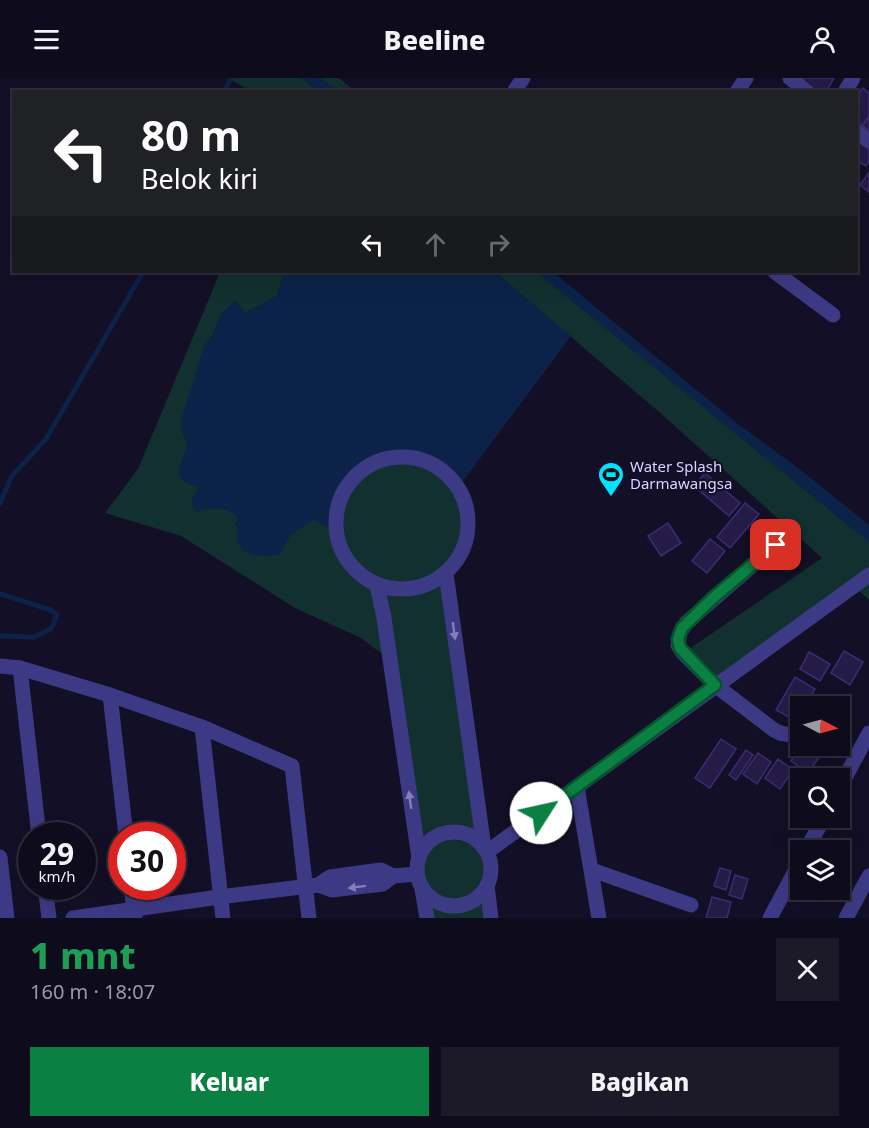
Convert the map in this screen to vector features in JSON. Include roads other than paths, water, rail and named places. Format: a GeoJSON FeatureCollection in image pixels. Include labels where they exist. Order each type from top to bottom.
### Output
{"type":"FeatureCollection","features":[{"type":"Feature","properties":{"kind":"street"},"geometry":{"type":"LineString","coordinates":[[790,78],[805,90]]}},
{"type":"Feature","properties":{"kind":"street"},"geometry":{"type":"LineString","coordinates":[[776,273],[833,315]]}},
{"type":"Feature","properties":{"kind":"street"},"geometry":{"type":"LineString","coordinates":[[394,457],[408,457],[424,461],[439,468],[450,477],[464,500],[468,526],[466,539],[456,562],[446,573],[427,585],[402,590],[377,585],[354,569],[345,558],[337,533],[336,519],[339,506],[354,478],[367,467],[394,457]]}},
{"type":"Feature","properties":{"kind":"street"},"geometry":{"type":"LineString","coordinates":[[776,545],[713,598],[682,628],[678,639],[680,648],[715,685],[780,734],[790,735]]}},
{"type":"Feature","properties":{"kind":"street"},"geometry":{"type":"LineString","coordinates":[[446,573],[486,850],[491,866],[487,886],[491,918]]}},
{"type":"Feature","properties":{"kind":"street"},"geometry":{"type":"LineString","coordinates":[[486,850],[577,788],[715,685],[869,575]]}},
{"type":"Feature","properties":{"kind":"street"},"geometry":{"type":"LineString","coordinates":[[377,585],[384,618],[426,918]]}},
{"type":"Feature","properties":{"kind":"street"},"geometry":{"type":"LineString","coordinates":[[0,666],[20,668],[110,695],[202,727],[292,766],[311,886],[309,918]]}},
{"type":"Feature","properties":{"kind":"street"},"geometry":{"type":"LineString","coordinates":[[20,668],[37,822]]}},
{"type":"Feature","properties":{"kind":"street"},"geometry":{"type":"LineString","coordinates":[[110,695],[124,822]]}},
{"type":"Feature","properties":{"kind":"street"},"geometry":{"type":"LineString","coordinates":[[202,727],[223,918]]}},
{"type":"Feature","properties":{"kind":"street"},"geometry":{"type":"LineString","coordinates":[[850,768],[869,733]]}},
{"type":"Feature","properties":{"kind":"street"},"geometry":{"type":"LineString","coordinates":[[577,788],[599,918]]}},
{"type":"Feature","properties":{"kind":"street"},"geometry":{"type":"LineString","coordinates":[[418,858],[428,843],[444,833],[462,832],[471,836],[486,850]]}},
{"type":"Feature","properties":{"kind":"street"},"geometry":{"type":"LineString","coordinates":[[0,857],[7,918]]}},
{"type":"Feature","properties":{"kind":"street"},"geometry":{"type":"LineString","coordinates":[[73,918],[134,914],[219,897],[311,886],[330,877],[381,870],[393,876],[420,882],[433,900],[453,906],[473,901],[487,886]]}},
{"type":"Feature","properties":{"kind":"street"},"geometry":{"type":"LineString","coordinates":[[592,870],[691,905]]}},
{"type":"Feature","properties":{"kind":"street"},"geometry":{"type":"LineString","coordinates":[[846,918],[869,876]]}},
{"type":"Feature","properties":{"kind":"street"},"geometry":{"type":"LineString","coordinates":[[770,918],[790,881]]}},
{"type":"Feature","properties":{"kind":"street"},"geometry":{"type":"LineString","coordinates":[[47,900],[49,918]]}},
{"type":"Feature","properties":{"kind":"water"},"geometry":{"type":"Polygon","coordinates":[[[302,78],[320,78],[336,90],[318,90],[302,78]]]}},
{"type":"Feature","properties":{"kind":"water"},"geometry":{"type":"Polygon","coordinates":[[[284,273],[496,273],[571,336],[458,488],[440,470],[420,460],[400,458],[380,461],[362,471],[348,487],[340,508],[337,533],[313,519],[290,535],[279,555],[250,554],[244,551],[237,539],[238,517],[223,509],[213,508],[196,512],[192,505],[192,499],[198,487],[185,482],[179,476],[179,469],[188,446],[181,427],[181,420],[205,344],[213,335],[221,314],[235,301],[245,313],[277,296],[284,273]]]}},
{"type":"Feature","properties":{"kind":"water"},"geometry":{"type":"Polygon","coordinates":[[[537,273],[554,273],[738,424],[801,470],[869,525],[869,542],[537,273]]]}},
{"type":"Feature","properties":{"kind":"waterway"},"geometry":{"type":"LineString","coordinates":[[225,90],[231,78]]}},
{"type":"Feature","properties":{"kind":"waterway"},"geometry":{"type":"LineString","coordinates":[[0,503],[12,476],[46,439],[142,273]]}},
{"type":"Feature","properties":{"kind":"waterway"},"geometry":{"type":"LineString","coordinates":[[0,594],[51,610],[57,615],[51,629],[34,637],[0,636]]}},
{"type":"Feature","properties":{"kind":"place","name":"Water Splash Darmawangsa"},"geometry":{"type":"Point","coordinates":[611,498]}}]}
